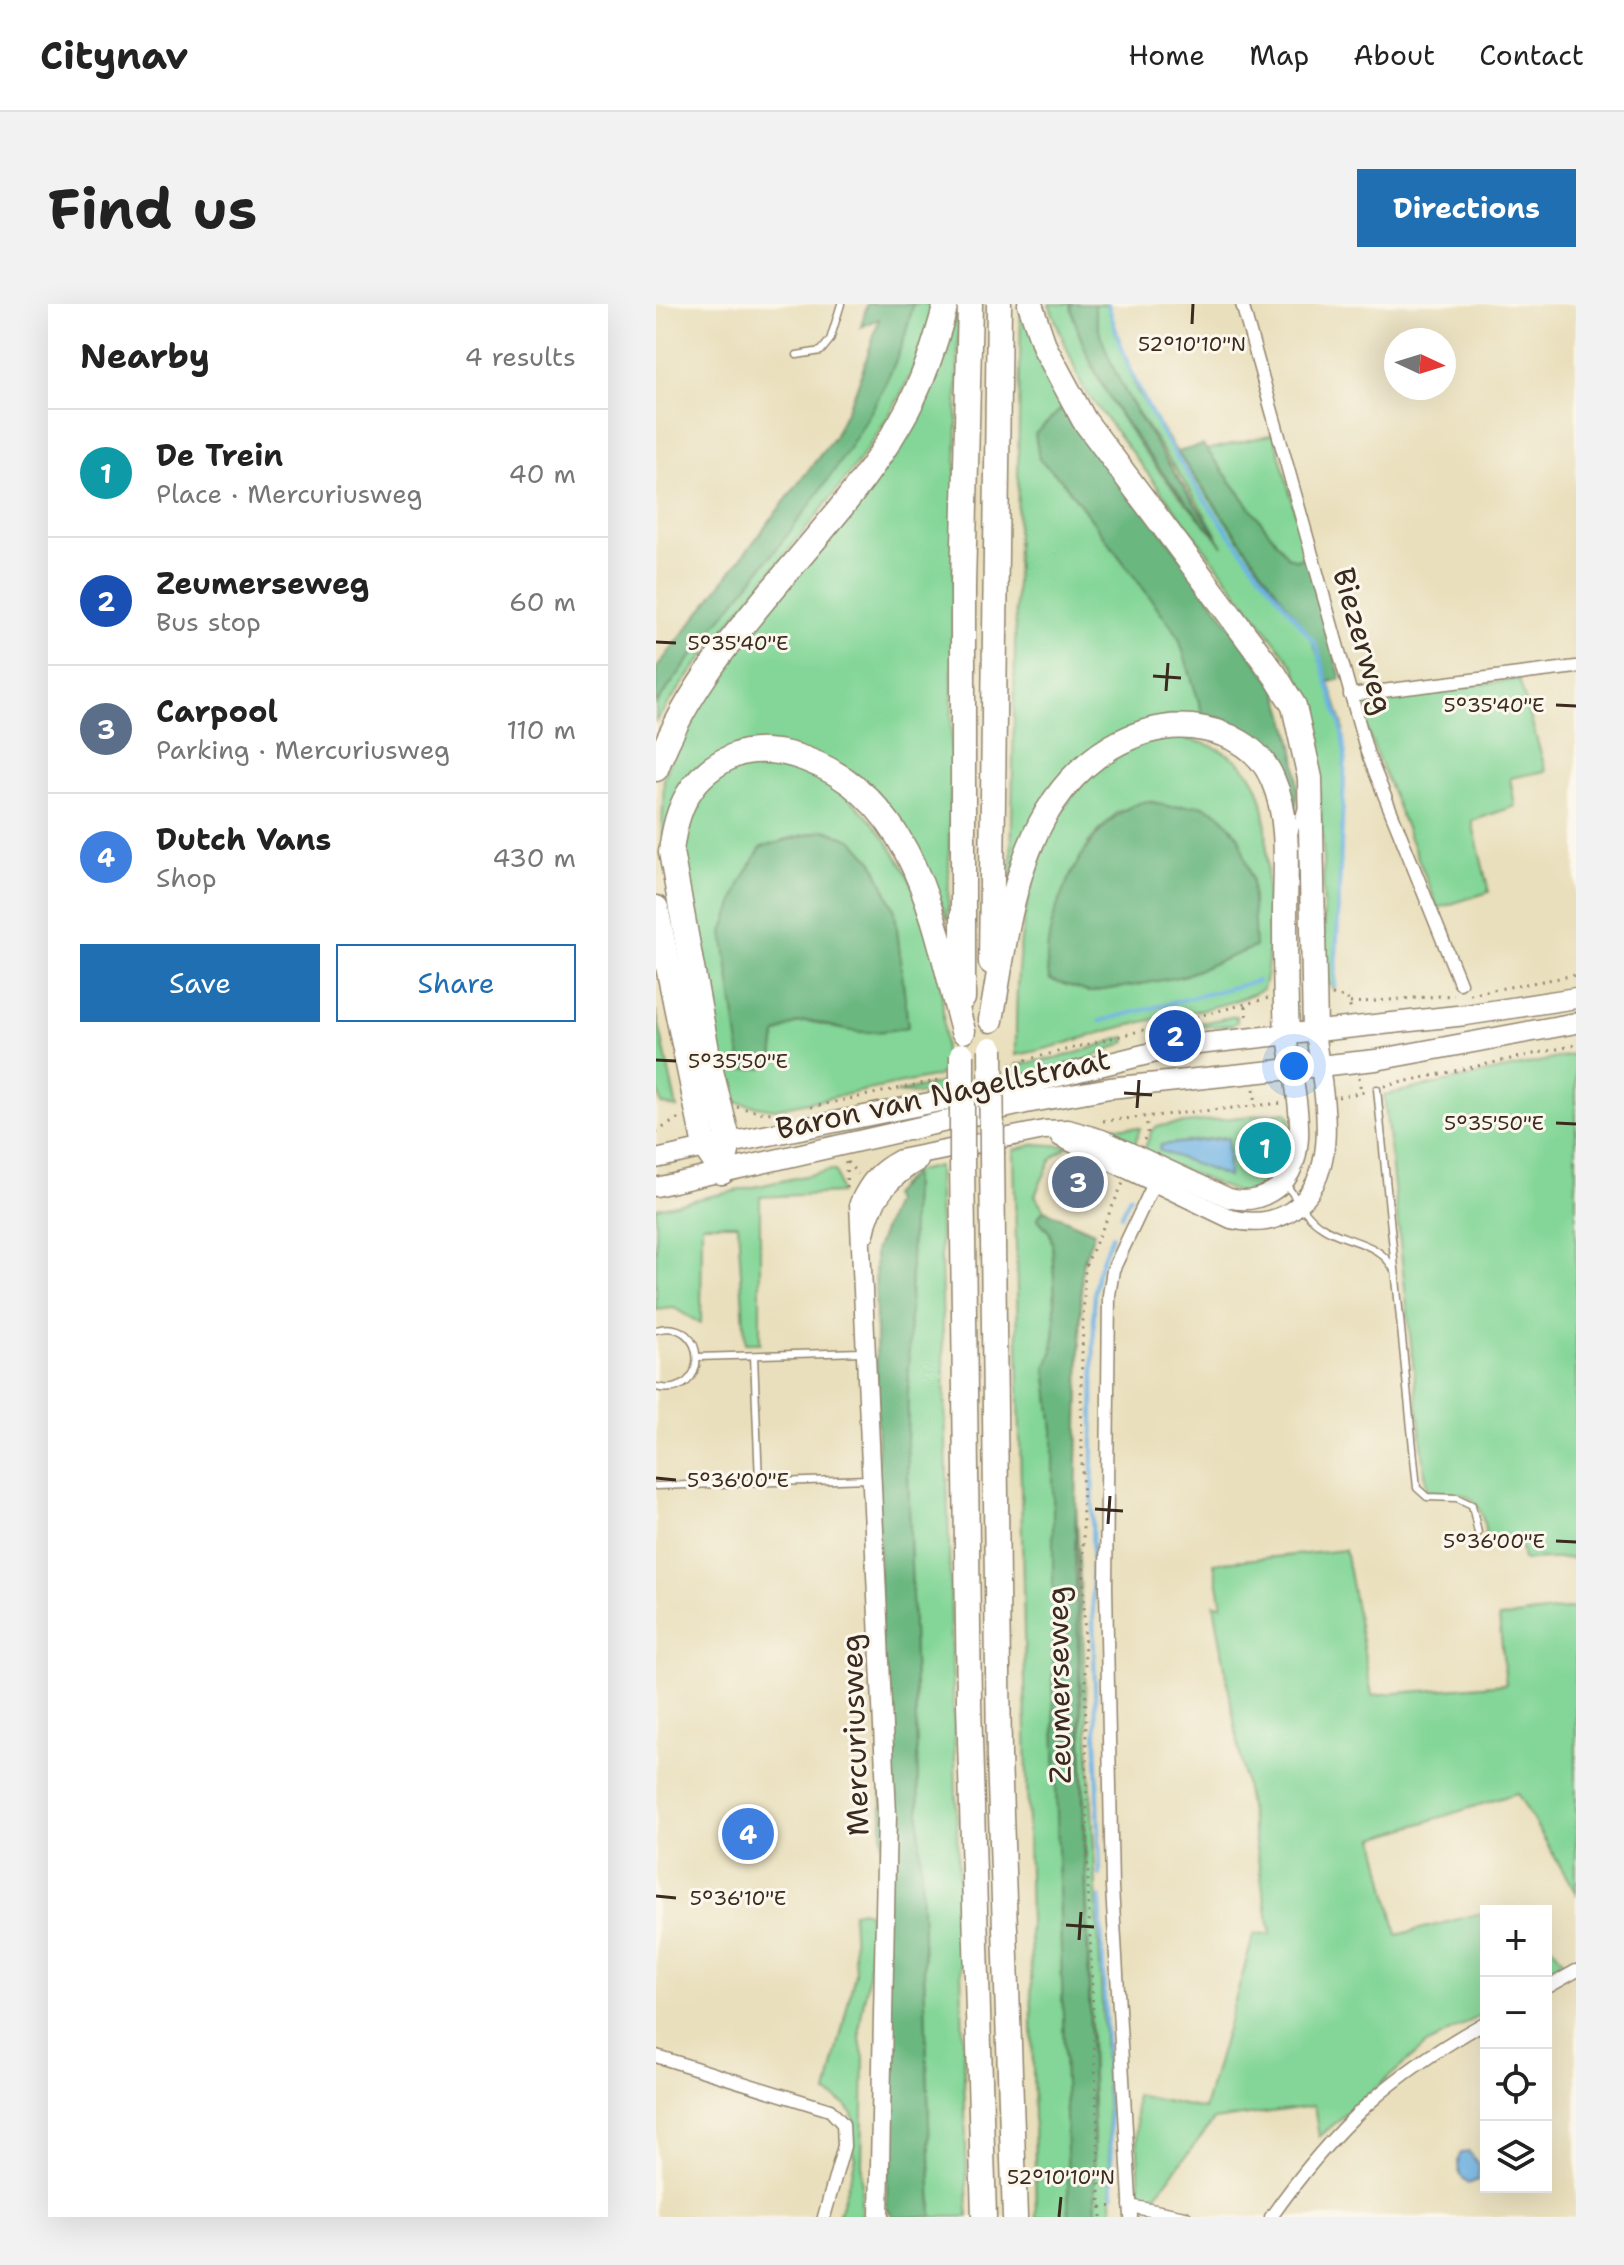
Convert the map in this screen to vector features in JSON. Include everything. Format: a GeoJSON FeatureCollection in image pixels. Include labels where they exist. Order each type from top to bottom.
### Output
{"type":"FeatureCollection","features":[{"type":"Feature","properties":{"kind":"highway"},"geometry":{"type":"LineString","coordinates":[[656,769],[684,707],[899,426],[928,365],[946,304]]}},
{"type":"Feature","properties":{"kind":"highway"},"geometry":{"type":"LineString","coordinates":[[970,304],[963,585],[959,1054],[969,1704],[984,2217]]}},
{"type":"Feature","properties":{"kind":"highway"},"geometry":{"type":"LineString","coordinates":[[999,304],[991,1020],[1000,1056],[992,1154],[999,1756],[1015,2217]]}},
{"type":"Feature","properties":{"kind":"highway"},"geometry":{"type":"LineString","coordinates":[[1030,304],[1045,348],[1084,420],[1282,685],[1294,706],[1310,778],[1315,1030]]}},
{"type":"Feature","properties":{"kind":"highway"},"geometry":{"type":"LineString","coordinates":[[991,1020],[1019,879],[1038,828],[1073,775],[1090,760],[1123,740],[1162,728],[1185,726],[1209,729],[1247,746],[1260,758],[1273,780],[1282,816],[1286,865],[1287,1034]]}},
{"type":"Feature","properties":{"kind":"highway"},"geometry":{"type":"LineString","coordinates":[[710,1112],[671,852],[675,821],[685,796],[701,776],[717,763],[742,752],[793,755],[847,779],[879,810],[902,841],[928,896],[959,1054]]}},
{"type":"Feature","properties":{"kind":"highway"},"geometry":{"type":"LineString","coordinates":[[656,908],[710,1112],[722,1172]]}},
{"type":"Feature","properties":{"kind":"main road","name":"Baron van Nagellstraat"},"geometry":{"type":"LineString","coordinates":[[717,1145],[1002,1089],[1180,1046],[1466,1015],[1576,998]]}},
{"type":"Feature","properties":{"kind":"main road","name":"Baron van Nagellstraat"},"geometry":{"type":"LineString","coordinates":[[722,1172],[1026,1103],[1110,1088],[1319,1066],[1469,1045],[1576,1023]]}},
{"type":"Feature","properties":{"kind":"street","name":"Biezerweg"},"geometry":{"type":"LineString","coordinates":[[1242,304],[1367,752],[1460,983]]}},
{"type":"Feature","properties":{"kind":"street"},"geometry":{"type":"LineString","coordinates":[[1350,695],[1576,667]]}},
{"type":"Feature","properties":{"kind":"street"},"geometry":{"type":"LineString","coordinates":[[1301,1203],[1311,1193],[1324,1166],[1315,1030]]}},
{"type":"Feature","properties":{"kind":"street"},"geometry":{"type":"LineString","coordinates":[[1285,1183],[1297,1165],[1300,1144],[1287,1034]]}},
{"type":"Feature","properties":{"kind":"street","name":"Mercuriusweg"},"geometry":{"type":"LineString","coordinates":[[878,2213],[887,1861],[863,1261],[865,1231],[881,1193],[906,1169],[929,1155],[1034,1133],[1133,1162],[1244,1222],[1271,1221],[1301,1203]]}},
{"type":"Feature","properties":{"kind":"street","name":"Baron van Nagellstraat"},"geometry":{"type":"LineString","coordinates":[[656,1159],[717,1145]]}},
{"type":"Feature","properties":{"kind":"street","name":"Baron van Nagellstraat"},"geometry":{"type":"LineString","coordinates":[[656,1187],[722,1172]]}},
{"type":"Feature","properties":{"kind":"street","name":"Mercuriusweg"},"geometry":{"type":"LineString","coordinates":[[1158,1174],[1239,1200],[1265,1196],[1285,1183]]}},
{"type":"Feature","properties":{"kind":"street","name":"Zeumerseweg"},"geometry":{"type":"LineString","coordinates":[[1158,1174],[1113,1270],[1109,1295],[1106,1587],[1112,1887],[1131,2211],[1185,2217]]}},
{"type":"Feature","properties":{"kind":"street"},"geometry":{"type":"LineString","coordinates":[[1552,1985],[1576,1971]]}},
{"type":"Feature","properties":{"kind":"street"},"geometry":{"type":"LineString","coordinates":[[1271,2217],[1348,2120],[1427,2054],[1480,2025]]}},
{"type":"Feature","properties":{"kind":"street"},"geometry":{"type":"LineString","coordinates":[[656,2056],[830,2110],[843,2124],[844,2146],[824,2217]]}},
{"type":"Feature","properties":{"kind":"lane"},"geometry":{"type":"LineString","coordinates":[[797,355],[821,351],[830,340],[841,304]]}},
{"type":"Feature","properties":{"kind":"lane"},"geometry":{"type":"LineString","coordinates":[[1286,865],[1310,778]]}},
{"type":"Feature","properties":{"kind":"lane"},"geometry":{"type":"LineString","coordinates":[[1377,1089],[1417,1488],[1427,1497],[1457,1498],[1472,1505],[1478,1533]]}},
{"type":"Feature","properties":{"kind":"lane"},"geometry":{"type":"LineString","coordinates":[[1285,1183],[1320,1226],[1368,1245],[1390,1262],[1395,1273]]}},
{"type":"Feature","properties":{"kind":"lane"},"geometry":{"type":"LineString","coordinates":[[656,1330],[674,1329],[683,1333],[690,1339],[697,1357],[696,1367],[684,1384],[675,1388],[656,1387]]}},
{"type":"Feature","properties":{"kind":"lane"},"geometry":{"type":"LineString","coordinates":[[697,1357],[867,1352]]}},
{"type":"Feature","properties":{"kind":"lane"},"geometry":{"type":"LineString","coordinates":[[754,1356],[759,1482]]}},
{"type":"Feature","properties":{"kind":"lane"},"geometry":{"type":"LineString","coordinates":[[656,1486],[872,1479]]}},
{"type":"Feature","properties":{"kind":"path"},"geometry":{"type":"LineString","coordinates":[[1312,996],[1342,995],[1350,1003]]}},
{"type":"Feature","properties":{"kind":"path"},"geometry":{"type":"LineString","coordinates":[[1000,1056],[1078,1048],[1120,1033],[1246,1006],[1252,999],[1285,997]]}},
{"type":"Feature","properties":{"kind":"path"},"geometry":{"type":"LineString","coordinates":[[1377,1089],[1417,1077],[1576,1045]]}},
{"type":"Feature","properties":{"kind":"path"},"geometry":{"type":"LineString","coordinates":[[808,1108],[959,1054]]}},
{"type":"Feature","properties":{"kind":"path","name":"Zeumerseweg"},"geometry":{"type":"LineString","coordinates":[[1101,2217],[1088,1887],[1081,1481],[1085,1267],[1148,1133],[1146,1117],[1256,1105]]}},
{"type":"Feature","properties":{"kind":"path"},"geometry":{"type":"LineString","coordinates":[[656,1132],[677,1119],[744,1106],[765,1113],[793,1111]]}},
{"type":"Feature","properties":{"kind":"green space"},"geometry":{"type":"Polygon","coordinates":[[[867,304],[913,304],[898,356],[873,408],[804,512],[656,705],[656,669],[834,437],[857,388],[879,319],[861,327],[867,304]]]}},
{"type":"Feature","properties":{"kind":"green space"},"geometry":{"type":"Polygon","coordinates":[[[913,304],[936,304],[925,341],[892,409],[851,472],[731,620],[656,721],[656,705],[671,683],[831,472],[897,359],[913,304]]]}},
{"type":"Feature","properties":{"kind":"green space"},"geometry":{"type":"Polygon","coordinates":[[[1021,304],[1068,402],[1039,459],[1061,479],[1178,635],[1203,715],[1168,716],[1093,748],[1011,879],[1021,304]]]}},
{"type":"Feature","properties":{"kind":"green space"},"geometry":{"type":"Polygon","coordinates":[[[1049,304],[1070,304],[1080,337],[1110,400],[1150,459],[1218,538],[1146,426],[1112,366],[1094,304],[1108,304],[1137,391],[1186,466],[1312,640],[1343,726],[1345,775],[1334,990],[1324,978],[1323,851],[1315,731],[1295,668],[1083,388],[1049,304]]]}},
{"type":"Feature","properties":{"kind":"green space"},"geometry":{"type":"Polygon","coordinates":[[[1070,304],[1094,304],[1100,333],[1128,396],[1166,461],[1223,546],[1154,462],[1113,403],[1095,372],[1070,304]]]}},
{"type":"Feature","properties":{"kind":"green space"},"geometry":{"type":"Polygon","coordinates":[[[959,307],[948,921],[933,884],[898,821],[870,786],[856,775],[835,767],[742,745],[662,835],[664,777],[691,712],[937,369],[959,307]]]}},
{"type":"Feature","properties":{"kind":"green space"},"geometry":{"type":"Polygon","coordinates":[[[1068,402],[1277,690],[1297,770],[1294,819],[1293,793],[1275,758],[1253,734],[1226,719],[1203,715],[1178,635],[1061,479],[1039,459],[1035,434],[1068,402]]]}},
{"type":"Feature","properties":{"kind":"green space"},"geometry":{"type":"Polygon","coordinates":[[[1274,434],[1307,556],[1297,560],[1288,557],[1207,450],[1274,434]]]}},
{"type":"Feature","properties":{"kind":"green space"},"geometry":{"type":"Polygon","coordinates":[[[1203,445],[1288,557],[1297,560],[1307,556],[1341,679],[1329,682],[1312,640],[1177,452],[1203,445]]]}},
{"type":"Feature","properties":{"kind":"green space"},"geometry":{"type":"Polygon","coordinates":[[[1519,679],[1546,771],[1510,778],[1515,806],[1472,821],[1489,892],[1438,908],[1360,713],[1364,703],[1377,698],[1519,679]]]}},
{"type":"Feature","properties":{"kind":"green space"},"geometry":{"type":"Polygon","coordinates":[[[1173,736],[1207,745],[1231,757],[1248,772],[1259,791],[1267,838],[1268,956],[1263,989],[1212,1007],[1016,1055],[1018,969],[1023,925],[1032,882],[1046,841],[1067,804],[1095,772],[1132,747],[1173,736]],[[1149,801],[1117,812],[1088,843],[1089,992],[1183,976],[1254,947],[1184,805],[1171,807],[1149,801]]]}},
{"type":"Feature","properties":{"kind":"green space"},"geometry":{"type":"Polygon","coordinates":[[[751,764],[800,770],[827,783],[852,801],[875,825],[911,882],[934,944],[942,997],[944,1071],[937,1076],[774,1109],[734,1102],[723,1071],[682,869],[684,828],[696,801],[717,778],[751,764]],[[825,830],[782,840],[762,1068],[773,1058],[776,1035],[799,1023],[816,1022],[855,1031],[908,1027],[895,911],[873,862],[854,841],[825,830]]]}},
{"type":"Feature","properties":{"kind":"green space"},"geometry":{"type":"Polygon","coordinates":[[[1149,801],[1171,807],[1201,805],[1219,813],[1239,837],[1252,880],[1255,947],[1183,976],[1137,985],[1089,992],[1050,980],[1047,958],[1050,931],[1071,874],[1107,824],[1127,808],[1149,801]]]}},
{"type":"Feature","properties":{"kind":"green space"},"geometry":{"type":"Polygon","coordinates":[[[825,830],[854,841],[873,862],[895,911],[908,1027],[866,1032],[813,1021],[797,1023],[776,1035],[773,1058],[762,1068],[742,1069],[723,932],[741,882],[761,847],[825,830]]]}},
{"type":"Feature","properties":{"kind":"green space"},"geometry":{"type":"Polygon","coordinates":[[[656,1011],[677,1108],[661,1104],[656,1082],[656,1011]]]}},
{"type":"Feature","properties":{"kind":"green space"},"geometry":{"type":"Polygon","coordinates":[[[1236,1016],[1237,1022],[1232,1025],[1171,1029],[1236,1016]]]}},
{"type":"Feature","properties":{"kind":"green space"},"geometry":{"type":"Polygon","coordinates":[[[1125,1037],[1126,1042],[1068,1068],[1016,1079],[1016,1065],[1070,1055],[1125,1037]]]}},
{"type":"Feature","properties":{"kind":"green space"},"geometry":{"type":"Polygon","coordinates":[[[1576,1054],[1576,1558],[1523,1560],[1519,1537],[1492,1540],[1486,1537],[1480,1511],[1470,1498],[1427,1491],[1384,1095],[1576,1054]]]}},
{"type":"Feature","properties":{"kind":"green space"},"geometry":{"type":"Polygon","coordinates":[[[944,1082],[944,1095],[896,1093],[944,1082]]]}},
{"type":"Feature","properties":{"kind":"green space"},"geometry":{"type":"Polygon","coordinates":[[[1287,1112],[1294,1139],[1280,1181],[1243,1195],[1143,1153],[1152,1130],[1157,1126],[1287,1112]],[[1223,1137],[1161,1145],[1159,1150],[1228,1177],[1223,1137]]]}},
{"type":"Feature","properties":{"kind":"green space"},"geometry":{"type":"Polygon","coordinates":[[[1081,1125],[1140,1128],[1133,1150],[1081,1125]]]}},
{"type":"Feature","properties":{"kind":"green space"},"geometry":{"type":"Polygon","coordinates":[[[1036,1144],[1068,1146],[1052,1158],[1035,1195],[1044,1210],[1037,1218],[1050,1233],[1054,1289],[1055,1327],[1051,1357],[1046,1367],[1053,1430],[1053,1682],[1069,2217],[1036,2217],[1014,1150],[1036,1144]]]}},
{"type":"Feature","properties":{"kind":"green space"},"geometry":{"type":"Polygon","coordinates":[[[938,1166],[968,2217],[932,2217],[907,1441],[913,1172],[938,1166]]]}},
{"type":"Feature","properties":{"kind":"green space"},"geometry":{"type":"Polygon","coordinates":[[[832,1170],[836,1172],[840,1193],[760,1197],[760,1343],[745,1343],[738,1224],[702,1224],[701,1324],[674,1308],[656,1310],[656,1208],[832,1170]]]}},
{"type":"Feature","properties":{"kind":"green space"},"geometry":{"type":"Polygon","coordinates":[[[913,1172],[907,1441],[932,2217],[893,2217],[887,2208],[875,1251],[894,1202],[891,1195],[913,1172]]]}},
{"type":"Feature","properties":{"kind":"green space"},"geometry":{"type":"Polygon","coordinates":[[[1044,1210],[1094,1232],[1082,1266],[1075,1549],[1096,2217],[1069,2217],[1053,1682],[1053,1430],[1046,1367],[1051,1357],[1055,1308],[1050,1233],[1037,1218],[1044,1210]]]}},
{"type":"Feature","properties":{"kind":"green space"},"geometry":{"type":"Polygon","coordinates":[[[1076,1502],[1113,2217],[1096,2217],[1076,1502]]]}},
{"type":"Feature","properties":{"kind":"green space"},"geometry":{"type":"Polygon","coordinates":[[[1345,1550],[1372,1695],[1506,1684],[1499,1618],[1576,1608],[1576,1893],[1517,1793],[1375,1838],[1397,1935],[1480,1914],[1480,2015],[1425,2046],[1319,2137],[1314,2106],[1214,2120],[1154,2197],[1140,2193],[1135,2095],[1204,2109],[1254,1934],[1271,1935],[1214,1604],[1222,1605],[1214,1563],[1345,1550]]]}},
{"type":"Feature","properties":{"kind":"green space"},"geometry":{"type":"Polygon","coordinates":[[[862,1910],[869,1914],[870,1949],[860,2029],[864,2057],[861,2217],[838,2217],[856,2158],[853,2148],[854,2123],[849,2108],[827,2094],[855,1973],[852,1912],[862,1910]]]}},
{"type":"Feature","properties":{"kind":"green space"},"geometry":{"type":"Polygon","coordinates":[[[1552,1947],[1568,1967],[1552,1976],[1552,1947]]]}},
{"type":"Feature","properties":{"kind":"water"},"geometry":{"type":"Polygon","coordinates":[[[1228,1138],[1228,1177],[1159,1150],[1161,1145],[1228,1138]]]}},
{"type":"Feature","properties":{"kind":"water"},"geometry":{"type":"Polygon","coordinates":[[[1469,2152],[1479,2165],[1478,2180],[1468,2184],[1460,2174],[1458,2160],[1461,2153],[1469,2152]]]}},
{"type":"Feature","properties":{"kind":"waterway"},"geometry":{"type":"LineString","coordinates":[[1108,304],[1123,352],[1167,441],[1223,525],[1316,645],[1341,727],[1345,754],[1335,986]]}},
{"type":"Feature","properties":{"kind":"waterway"},"geometry":{"type":"LineString","coordinates":[[1100,1021],[1258,981]]}},
{"type":"Feature","properties":{"kind":"waterway"},"geometry":{"type":"LineString","coordinates":[[1121,1216],[1130,1196]]}},
{"type":"Feature","properties":{"kind":"waterway"},"geometry":{"type":"LineString","coordinates":[[1100,1875],[1092,1576],[1094,1297],[1097,1273],[1112,1235]]}},
{"type":"Feature","properties":{"kind":"waterway"},"geometry":{"type":"LineString","coordinates":[[1100,1897],[1113,2195]]}},
{"type":"Feature","properties":{"kind":"place","name":"Zeumerseweg"},"geometry":{"type":"Point","coordinates":[1175,1036]}},
{"type":"Feature","properties":{"kind":"place","name":"De Trein"},"geometry":{"type":"Point","coordinates":[1265,1148]}},
{"type":"Feature","properties":{"kind":"place","name":"Carpool"},"geometry":{"type":"Point","coordinates":[1078,1182]}},
{"type":"Feature","properties":{"kind":"place","name":"Dutch Vans"},"geometry":{"type":"Point","coordinates":[748,1834]}}]}
